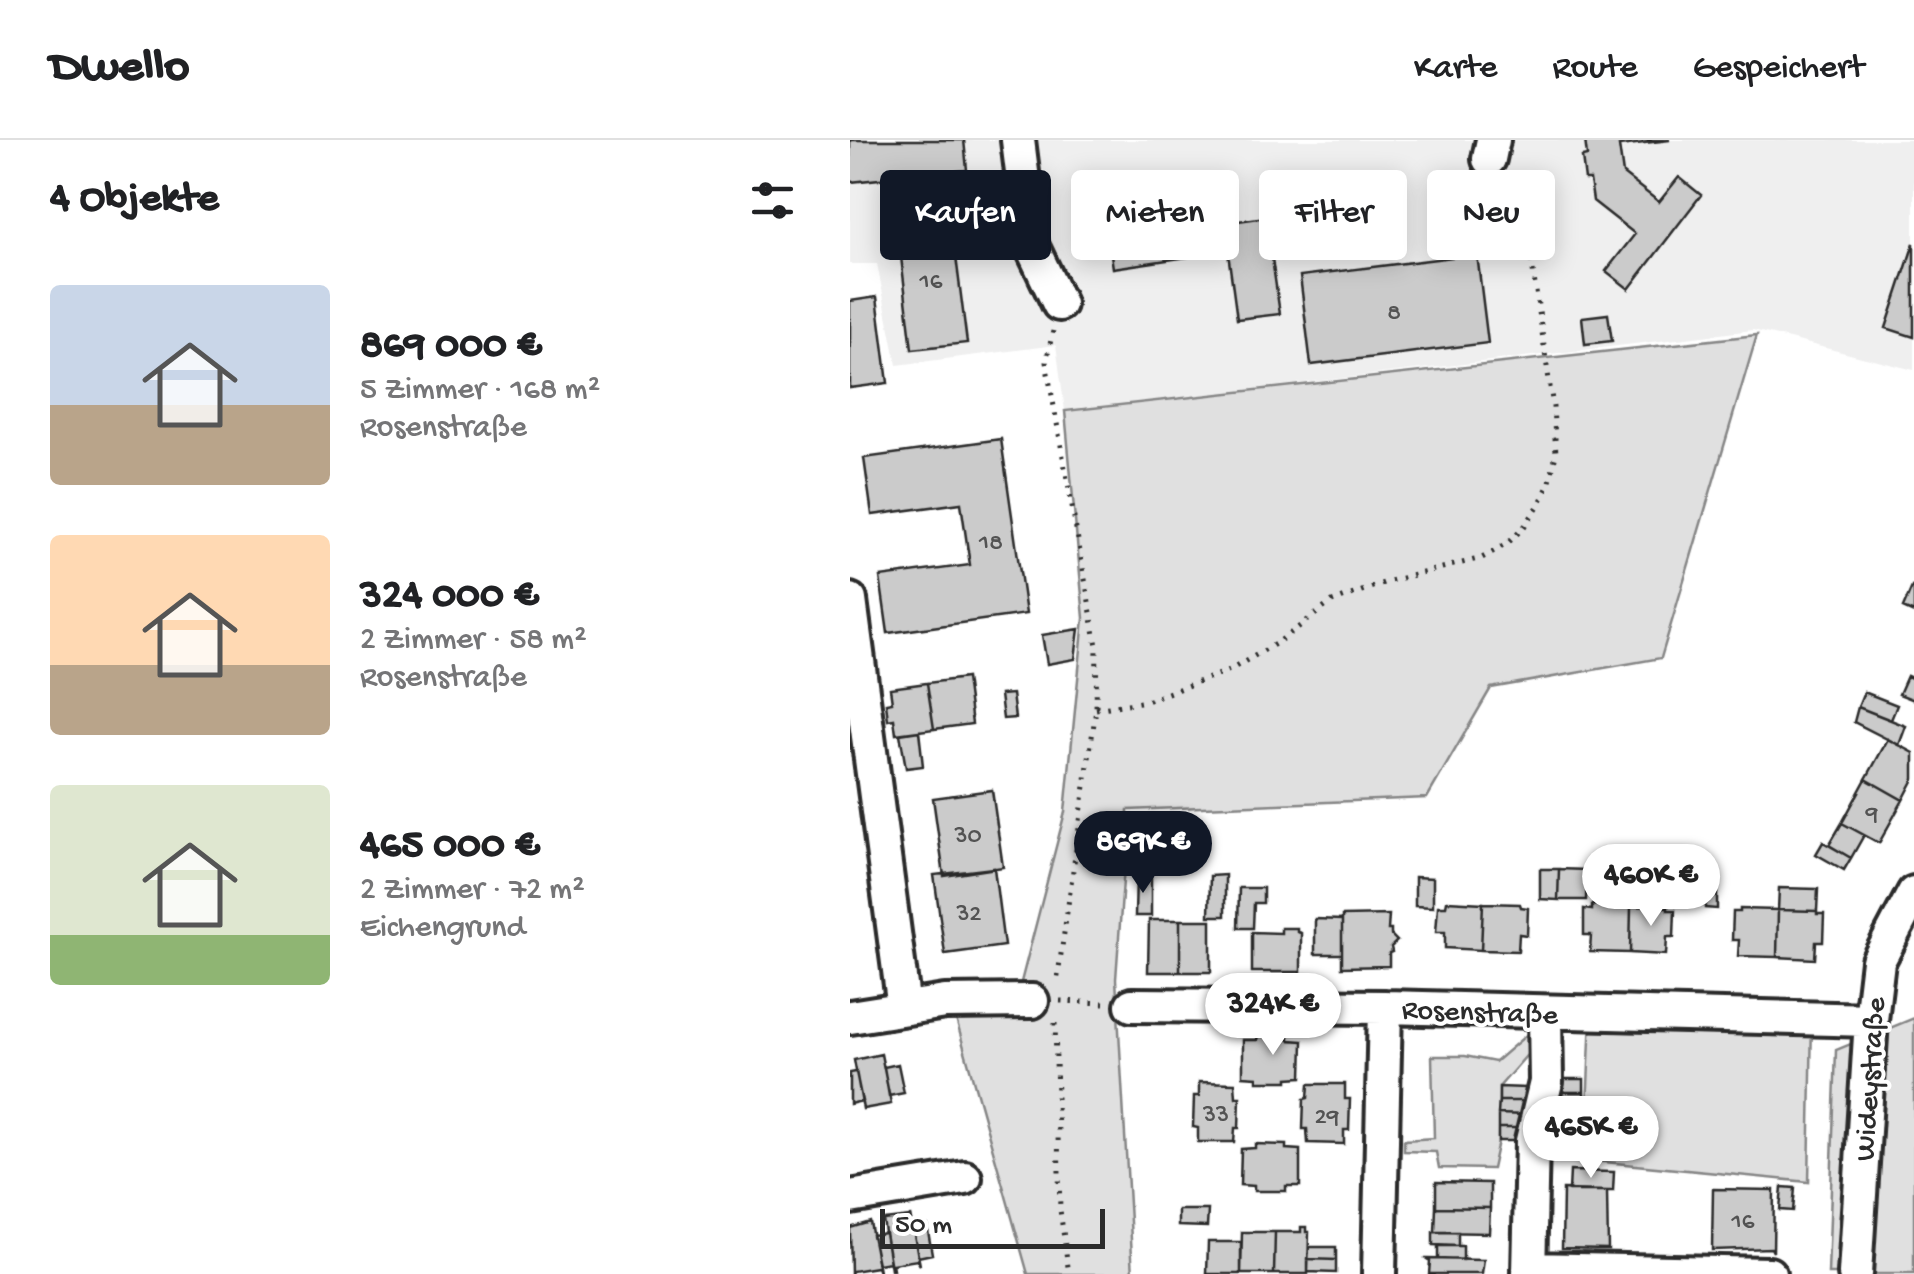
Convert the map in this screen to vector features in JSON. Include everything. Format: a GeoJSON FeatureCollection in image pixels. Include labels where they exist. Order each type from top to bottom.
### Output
{"type":"FeatureCollection","features":[{"type":"Feature","properties":{"kind":"street"},"geometry":{"type":"LineString","coordinates":[[1018,140],[1031,244],[1058,304]]}},
{"type":"Feature","properties":{"kind":"street"},"geometry":{"type":"LineString","coordinates":[[850,600],[858,719],[904,1008]]}},
{"type":"Feature","properties":{"kind":"street","name":"Wideystraße"},"geometry":{"type":"LineString","coordinates":[[1856,1274],[1878,962],[1914,893]]}},
{"type":"Feature","properties":{"kind":"street"},"geometry":{"type":"LineString","coordinates":[[850,1017],[945,1002],[1043,1001]]}},
{"type":"Feature","properties":{"kind":"street","name":"Rosenstraße"},"geometry":{"type":"LineString","coordinates":[[1132,1005],[1385,1007],[1871,1020]]}},
{"type":"Feature","properties":{"kind":"street"},"geometry":{"type":"LineString","coordinates":[[1379,1274],[1385,1007]]}},
{"type":"Feature","properties":{"kind":"street"},"geometry":{"type":"LineString","coordinates":[[1545,1013],[1546,1082],[1532,1141],[1528,1271],[1769,1274]]}},
{"type":"Feature","properties":{"kind":"street"},"geometry":{"type":"LineString","coordinates":[[850,1196],[965,1178]]}},
{"type":"Feature","properties":{"kind":"path"},"geometry":{"type":"LineString","coordinates":[[1096,708],[1146,701],[1230,670],[1277,643],[1332,602],[1386,582],[1482,558],[1507,544],[1524,528],[1550,482],[1556,454],[1553,407],[1524,210],[1491,150]]}},
{"type":"Feature","properties":{"kind":"path"},"geometry":{"type":"LineString","coordinates":[[1058,304],[1046,362],[1097,646],[1096,708],[1043,1001],[1069,1274]]}},
{"type":"Feature","properties":{"kind":"path"},"geometry":{"type":"LineString","coordinates":[[1043,1001],[1132,1005]]}},
{"type":"Feature","properties":{"kind":"shaded area"},"geometry":{"type":"Polygon","coordinates":[[[850,140],[1914,140],[1914,370],[1753,330],[1065,411],[1056,345],[897,365],[877,264],[850,264],[850,140]]]}},
{"type":"Feature","properties":{"kind":"shaded area"},"geometry":{"type":"Polygon","coordinates":[[[1757,335],[1661,658],[1491,688],[1427,798],[1128,810],[1116,979],[1133,1274],[1028,1274],[948,991],[1020,986],[1065,812],[1084,618],[1065,411],[1757,335]]]}},
{"type":"Feature","properties":{"kind":"shaded area"},"geometry":{"type":"Polygon","coordinates":[[[1591,1014],[1812,1019],[1809,1182],[1585,1160],[1591,1014]]]}},
{"type":"Feature","properties":{"kind":"shaded area"},"geometry":{"type":"Polygon","coordinates":[[[1914,1018],[1914,1274],[1828,1274],[1836,1050],[1914,1018]]]}},
{"type":"Feature","properties":{"kind":"shaded area"},"geometry":{"type":"Polygon","coordinates":[[[1539,1024],[1539,1041],[1499,1087],[1498,1141],[1492,1169],[1439,1168],[1436,1152],[1404,1151],[1404,1140],[1434,1138],[1432,1056],[1465,1056],[1495,1062],[1539,1024]]]}},
{"type":"Feature","properties":{"kind":"building"},"geometry":{"type":"Polygon","coordinates":[[[850,140],[964,140],[967,170],[880,170],[880,179],[850,182],[850,140]]]}},
{"type":"Feature","properties":{"kind":"building"},"geometry":{"type":"Polygon","coordinates":[[[1585,140],[1670,140],[1619,146],[1623,174],[1659,202],[1679,177],[1701,195],[1629,289],[1606,271],[1635,234],[1593,201],[1590,180],[1585,180],[1585,140]]]}},
{"type":"Feature","properties":{"kind":"building"},"geometry":{"type":"Polygon","coordinates":[[[1259,218],[1259,260],[1272,260],[1280,314],[1237,319],[1229,260],[1239,260],[1239,221],[1259,218]]]}},
{"type":"Feature","properties":{"kind":"building"},"geometry":{"type":"Polygon","coordinates":[[[1914,243],[1914,337],[1886,328],[1914,243]]]}},
{"type":"Feature","properties":{"kind":"building"},"geometry":{"type":"Polygon","coordinates":[[[901,260],[956,260],[967,343],[912,349],[901,260]]]}},
{"type":"Feature","properties":{"kind":"building"},"geometry":{"type":"Polygon","coordinates":[[[1112,260],[1167,260],[1113,268],[1112,260]]]}},
{"type":"Feature","properties":{"kind":"building"},"geometry":{"type":"Polygon","coordinates":[[[1429,260],[1478,260],[1488,343],[1311,365],[1300,276],[1429,260]]]}},
{"type":"Feature","properties":{"kind":"building"},"geometry":{"type":"Polygon","coordinates":[[[877,297],[888,383],[850,388],[850,301],[877,297]]]}},
{"type":"Feature","properties":{"kind":"building"},"geometry":{"type":"Polygon","coordinates":[[[1608,314],[1612,341],[1585,344],[1582,317],[1608,314]]]}},
{"type":"Feature","properties":{"kind":"building"},"geometry":{"type":"Polygon","coordinates":[[[1001,439],[1026,614],[888,633],[880,577],[970,565],[961,503],[872,515],[864,458],[1001,439]]]}},
{"type":"Feature","properties":{"kind":"building"},"geometry":{"type":"Polygon","coordinates":[[[1914,588],[1914,613],[1903,608],[1914,588]]]}},
{"type":"Feature","properties":{"kind":"building"},"geometry":{"type":"Polygon","coordinates":[[[1079,629],[1075,659],[1047,664],[1042,635],[1079,629]]]}},
{"type":"Feature","properties":{"kind":"building"},"geometry":{"type":"Polygon","coordinates":[[[1907,676],[1914,679],[1914,700],[1899,694],[1907,676]]]}},
{"type":"Feature","properties":{"kind":"building"},"geometry":{"type":"Polygon","coordinates":[[[966,678],[972,724],[934,729],[927,683],[966,678]]]}},
{"type":"Feature","properties":{"kind":"building"},"geometry":{"type":"Polygon","coordinates":[[[927,683],[934,729],[896,734],[894,719],[888,720],[886,703],[892,702],[890,688],[927,683]]]}},
{"type":"Feature","properties":{"kind":"building"},"geometry":{"type":"Polygon","coordinates":[[[1864,692],[1897,705],[1891,720],[1858,707],[1864,692]]]}},
{"type":"Feature","properties":{"kind":"building"},"geometry":{"type":"Polygon","coordinates":[[[1012,694],[1015,718],[1003,719],[1000,695],[1012,694]]]}},
{"type":"Feature","properties":{"kind":"building"},"geometry":{"type":"Polygon","coordinates":[[[1858,707],[1906,726],[1899,745],[1854,722],[1858,707]]]}},
{"type":"Feature","properties":{"kind":"building"},"geometry":{"type":"Polygon","coordinates":[[[919,731],[923,766],[906,768],[900,734],[919,731]]]}},
{"type":"Feature","properties":{"kind":"building"},"geometry":{"type":"Polygon","coordinates":[[[1888,739],[1914,753],[1914,779],[1903,800],[1866,779],[1888,739]]]}},
{"type":"Feature","properties":{"kind":"building"},"geometry":{"type":"Polygon","coordinates":[[[1866,779],[1903,800],[1879,843],[1842,823],[1866,779]]]}},
{"type":"Feature","properties":{"kind":"building"},"geometry":{"type":"Polygon","coordinates":[[[992,790],[1003,867],[944,876],[933,798],[992,790]]]}},
{"type":"Feature","properties":{"kind":"building"},"geometry":{"type":"Polygon","coordinates":[[[1842,823],[1864,835],[1851,858],[1829,845],[1842,823]]]}},
{"type":"Feature","properties":{"kind":"building"},"geometry":{"type":"Polygon","coordinates":[[[1823,842],[1851,858],[1844,870],[1816,854],[1823,842]]]}},
{"type":"Feature","properties":{"kind":"building"},"geometry":{"type":"Polygon","coordinates":[[[994,868],[1004,946],[945,954],[934,875],[994,868]]]}},
{"type":"Feature","properties":{"kind":"building"},"geometry":{"type":"Polygon","coordinates":[[[1540,869],[1559,869],[1558,900],[1540,899],[1540,869]]]}},
{"type":"Feature","properties":{"kind":"building"},"geometry":{"type":"Polygon","coordinates":[[[1559,869],[1587,870],[1586,900],[1558,900],[1559,869]]]}},
{"type":"Feature","properties":{"kind":"building"},"geometry":{"type":"Polygon","coordinates":[[[1136,875],[1151,875],[1151,916],[1135,916],[1136,875]]]}},
{"type":"Feature","properties":{"kind":"building"},"geometry":{"type":"Polygon","coordinates":[[[1225,875],[1225,916],[1209,916],[1210,876],[1225,875]]]}},
{"type":"Feature","properties":{"kind":"building"},"geometry":{"type":"Polygon","coordinates":[[[1687,876],[1706,876],[1705,905],[1686,904],[1687,876]]]}},
{"type":"Feature","properties":{"kind":"building"},"geometry":{"type":"Polygon","coordinates":[[[1415,877],[1433,878],[1433,907],[1415,906],[1415,877]]]}},
{"type":"Feature","properties":{"kind":"building"},"geometry":{"type":"Polygon","coordinates":[[[1705,883],[1717,883],[1717,909],[1705,908],[1705,883]]]}},
{"type":"Feature","properties":{"kind":"building"},"geometry":{"type":"Polygon","coordinates":[[[1239,888],[1263,888],[1263,903],[1254,903],[1253,928],[1238,928],[1239,888]]]}},
{"type":"Feature","properties":{"kind":"building"},"geometry":{"type":"Polygon","coordinates":[[[1779,888],[1818,889],[1817,911],[1778,910],[1779,888]]]}},
{"type":"Feature","properties":{"kind":"building"},"geometry":{"type":"Polygon","coordinates":[[[1447,901],[1483,903],[1481,950],[1445,948],[1445,932],[1436,932],[1438,906],[1446,906],[1447,901]]]}},
{"type":"Feature","properties":{"kind":"building"},"geometry":{"type":"Polygon","coordinates":[[[1483,903],[1520,904],[1528,908],[1527,935],[1519,934],[1518,951],[1481,950],[1483,903]]]}},
{"type":"Feature","properties":{"kind":"building"},"geometry":{"type":"Polygon","coordinates":[[[1592,905],[1631,906],[1630,953],[1590,952],[1591,935],[1584,935],[1584,909],[1592,910],[1592,905]]]}},
{"type":"Feature","properties":{"kind":"building"},"geometry":{"type":"Polygon","coordinates":[[[1631,906],[1675,910],[1674,937],[1667,937],[1666,955],[1630,953],[1631,906]]]}},
{"type":"Feature","properties":{"kind":"building"},"geometry":{"type":"Polygon","coordinates":[[[1778,910],[1777,957],[1738,956],[1739,940],[1732,940],[1733,912],[1778,910]]]}},
{"type":"Feature","properties":{"kind":"building"},"geometry":{"type":"Polygon","coordinates":[[[1778,910],[1824,914],[1823,942],[1816,942],[1815,959],[1777,957],[1778,910]]]}},
{"type":"Feature","properties":{"kind":"building"},"geometry":{"type":"Polygon","coordinates":[[[1389,915],[1388,930],[1397,941],[1389,953],[1389,966],[1342,967],[1342,916],[1389,915]]]}},
{"type":"Feature","properties":{"kind":"building"},"geometry":{"type":"Polygon","coordinates":[[[1315,919],[1342,920],[1342,954],[1315,954],[1315,919]]]}},
{"type":"Feature","properties":{"kind":"building"},"geometry":{"type":"Polygon","coordinates":[[[1149,920],[1180,920],[1180,972],[1148,972],[1149,920]]]}},
{"type":"Feature","properties":{"kind":"building"},"geometry":{"type":"Polygon","coordinates":[[[1180,920],[1211,920],[1211,972],[1180,972],[1180,920]]]}},
{"type":"Feature","properties":{"kind":"building"},"geometry":{"type":"Polygon","coordinates":[[[1281,928],[1297,928],[1301,933],[1301,972],[1252,972],[1252,932],[1281,933],[1281,928]]]}},
{"type":"Feature","properties":{"kind":"building"},"geometry":{"type":"Polygon","coordinates":[[[1258,1035],[1289,1035],[1289,1040],[1303,1041],[1302,1077],[1257,1081],[1257,1077],[1243,1076],[1243,1040],[1257,1040],[1258,1035]]]}},
{"type":"Feature","properties":{"kind":"building"},"geometry":{"type":"Polygon","coordinates":[[[881,1054],[891,1104],[863,1109],[854,1060],[881,1054]]]}},
{"type":"Feature","properties":{"kind":"building"},"geometry":{"type":"Polygon","coordinates":[[[898,1064],[904,1093],[889,1096],[884,1067],[898,1064]]]}},
{"type":"Feature","properties":{"kind":"building"},"geometry":{"type":"Polygon","coordinates":[[[856,1072],[862,1101],[850,1104],[850,1073],[856,1072]]]}},
{"type":"Feature","properties":{"kind":"building"},"geometry":{"type":"Polygon","coordinates":[[[1558,1079],[1584,1079],[1584,1092],[1558,1092],[1558,1079]]]}},
{"type":"Feature","properties":{"kind":"building"},"geometry":{"type":"Polygon","coordinates":[[[1199,1082],[1235,1083],[1236,1097],[1240,1097],[1239,1128],[1235,1128],[1234,1142],[1198,1142],[1198,1128],[1193,1127],[1194,1096],[1199,1096],[1199,1082]]]}},
{"type":"Feature","properties":{"kind":"building"},"geometry":{"type":"Polygon","coordinates":[[[1309,1084],[1345,1084],[1345,1099],[1350,1099],[1349,1130],[1344,1130],[1344,1144],[1308,1143],[1307,1129],[1303,1129],[1309,1084]]]}},
{"type":"Feature","properties":{"kind":"building"},"geometry":{"type":"Polygon","coordinates":[[[1499,1087],[1526,1088],[1526,1101],[1499,1101],[1499,1087]]]}},
{"type":"Feature","properties":{"kind":"building"},"geometry":{"type":"Polygon","coordinates":[[[1558,1092],[1584,1092],[1584,1105],[1558,1104],[1558,1092]]]}},
{"type":"Feature","properties":{"kind":"building"},"geometry":{"type":"Polygon","coordinates":[[[1499,1101],[1526,1101],[1526,1115],[1498,1114],[1499,1101]]]}},
{"type":"Feature","properties":{"kind":"building"},"geometry":{"type":"Polygon","coordinates":[[[1558,1104],[1584,1105],[1584,1117],[1557,1117],[1558,1104]]]}},
{"type":"Feature","properties":{"kind":"building"},"geometry":{"type":"Polygon","coordinates":[[[1498,1114],[1526,1115],[1525,1128],[1498,1128],[1498,1114]]]}},
{"type":"Feature","properties":{"kind":"building"},"geometry":{"type":"Polygon","coordinates":[[[1557,1117],[1583,1117],[1583,1130],[1557,1129],[1557,1117]]]}},
{"type":"Feature","properties":{"kind":"building"},"geometry":{"type":"Polygon","coordinates":[[[1498,1128],[1525,1128],[1525,1141],[1498,1141],[1498,1128]]]}},
{"type":"Feature","properties":{"kind":"building"},"geometry":{"type":"Polygon","coordinates":[[[1557,1129],[1583,1130],[1583,1143],[1557,1142],[1557,1129]]]}},
{"type":"Feature","properties":{"kind":"building"},"geometry":{"type":"Polygon","coordinates":[[[1255,1144],[1286,1145],[1286,1149],[1300,1150],[1300,1186],[1286,1186],[1286,1191],[1254,1191],[1254,1186],[1240,1185],[1241,1149],[1255,1148],[1255,1144]]]}},
{"type":"Feature","properties":{"kind":"building"},"geometry":{"type":"Polygon","coordinates":[[[1570,1171],[1614,1172],[1613,1191],[1569,1191],[1570,1171]]]}},
{"type":"Feature","properties":{"kind":"building"},"geometry":{"type":"Polygon","coordinates":[[[1436,1182],[1490,1183],[1490,1208],[1436,1207],[1436,1182]]]}},
{"type":"Feature","properties":{"kind":"building"},"geometry":{"type":"Polygon","coordinates":[[[1782,1187],[1795,1188],[1793,1211],[1780,1210],[1782,1187]]]}},
{"type":"Feature","properties":{"kind":"building"},"geometry":{"type":"Polygon","coordinates":[[[1713,1189],[1774,1190],[1773,1252],[1771,1248],[1712,1250],[1713,1189]]]}},
{"type":"Feature","properties":{"kind":"building"},"geometry":{"type":"Polygon","coordinates":[[[1563,1190],[1607,1191],[1608,1249],[1562,1248],[1563,1190]]]}},
{"type":"Feature","properties":{"kind":"building"},"geometry":{"type":"Polygon","coordinates":[[[1436,1207],[1490,1208],[1489,1233],[1435,1232],[1436,1207]]]}},
{"type":"Feature","properties":{"kind":"building"},"geometry":{"type":"Polygon","coordinates":[[[1178,1210],[1208,1210],[1207,1227],[1178,1226],[1178,1210]]]}},
{"type":"Feature","properties":{"kind":"building"},"geometry":{"type":"Polygon","coordinates":[[[910,1215],[920,1265],[917,1260],[892,1264],[891,1270],[883,1220],[910,1215]]]}},
{"type":"Feature","properties":{"kind":"building"},"geometry":{"type":"Polygon","coordinates":[[[870,1222],[879,1272],[877,1267],[851,1274],[850,1228],[870,1222]]]}},
{"type":"Feature","properties":{"kind":"building"},"geometry":{"type":"Polygon","coordinates":[[[927,1225],[932,1254],[918,1257],[913,1228],[927,1225]]]}},
{"type":"Feature","properties":{"kind":"building"},"geometry":{"type":"Polygon","coordinates":[[[1301,1227],[1309,1232],[1308,1274],[1274,1274],[1275,1232],[1301,1232],[1301,1227]]]}},
{"type":"Feature","properties":{"kind":"building"},"geometry":{"type":"Polygon","coordinates":[[[1242,1232],[1275,1232],[1274,1274],[1241,1274],[1242,1232]]]}},
{"type":"Feature","properties":{"kind":"building"},"geometry":{"type":"Polygon","coordinates":[[[1433,1232],[1458,1232],[1458,1246],[1433,1245],[1433,1232]]]}},
{"type":"Feature","properties":{"kind":"building"},"geometry":{"type":"Polygon","coordinates":[[[885,1233],[890,1262],[878,1264],[872,1235],[885,1233]]]}},
{"type":"Feature","properties":{"kind":"building"},"geometry":{"type":"Polygon","coordinates":[[[1208,1242],[1241,1242],[1241,1274],[1207,1274],[1208,1242]]]}},
{"type":"Feature","properties":{"kind":"building"},"geometry":{"type":"Polygon","coordinates":[[[1438,1246],[1463,1246],[1463,1260],[1438,1259],[1438,1246]]]}},
{"type":"Feature","properties":{"kind":"building"},"geometry":{"type":"Polygon","coordinates":[[[1309,1247],[1336,1247],[1336,1260],[1308,1259],[1309,1247]]]}},
{"type":"Feature","properties":{"kind":"building"},"geometry":{"type":"Polygon","coordinates":[[[1308,1259],[1336,1260],[1336,1273],[1308,1272],[1308,1259]]]}},
{"type":"Feature","properties":{"kind":"building"},"geometry":{"type":"Polygon","coordinates":[[[1427,1259],[1484,1260],[1482,1274],[1429,1274],[1427,1259]]]}}]}
